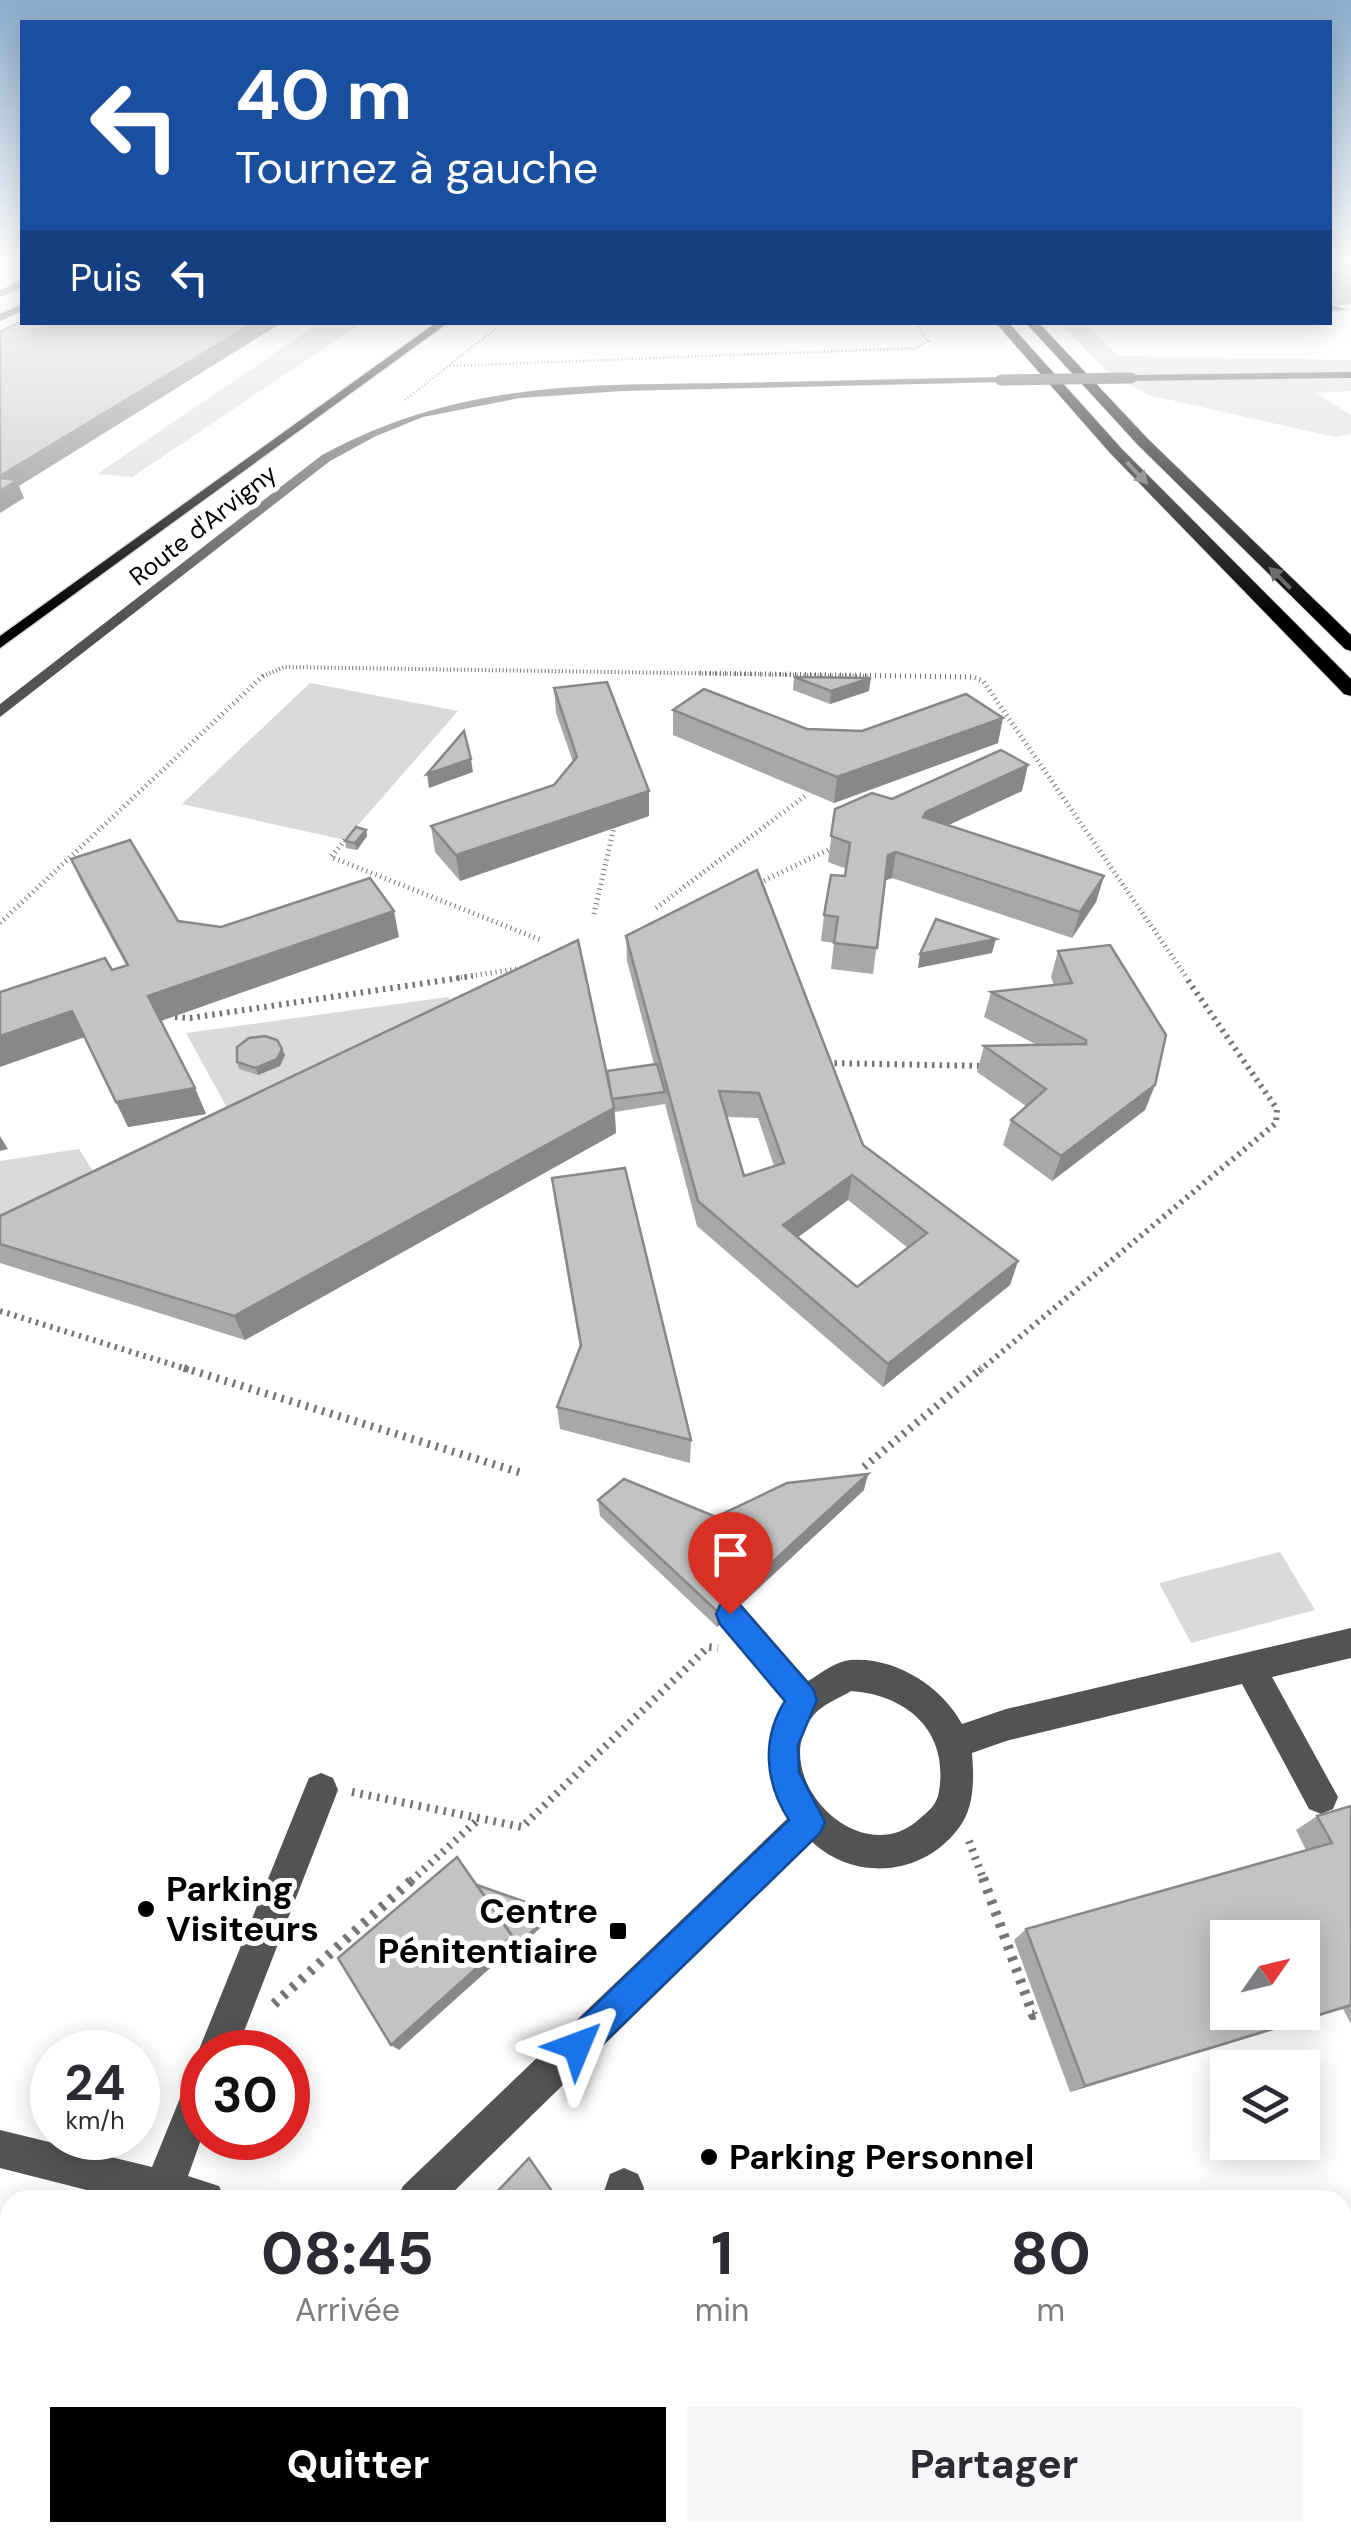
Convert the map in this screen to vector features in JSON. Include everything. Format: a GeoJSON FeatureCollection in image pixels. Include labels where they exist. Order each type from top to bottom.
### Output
{"type":"FeatureCollection","features":[{"type":"Feature","properties":{"kind":"highway"},"geometry":{"type":"LineString","coordinates":[[1053,381],[1116,451],[1351,690]]}},
{"type":"Feature","properties":{"kind":"highway"},"geometry":{"type":"LineString","coordinates":[[1086,381],[1143,442],[1351,645]]}},
{"type":"Feature","properties":{"kind":"main road"},"geometry":{"type":"LineString","coordinates":[[0,643],[363,381]]}},
{"type":"Feature","properties":{"kind":"street","name":"Route d'Arvigny"},"geometry":{"type":"LineString","coordinates":[[0,712],[326,458],[406,420],[478,401],[584,388],[972,381]]}},
{"type":"Feature","properties":{"kind":"street"},"geometry":{"type":"LineString","coordinates":[[730,1614],[802,1700]]}},
{"type":"Feature","properties":{"kind":"street"},"geometry":{"type":"LineString","coordinates":[[954,1742],[1006,1725],[1351,1642]]}},
{"type":"Feature","properties":{"kind":"street"},"geometry":{"type":"LineString","coordinates":[[1250,1668],[1320,1797]]}},
{"type":"Feature","properties":{"kind":"street"},"geometry":{"type":"LineString","coordinates":[[848,1675],[877,1675],[905,1685],[930,1704],[954,1742],[954,1802],[946,1818],[925,1840],[897,1852],[866,1853],[835,1842],[809,1822],[793,1798],[784,1772],[783,1745],[790,1720],[802,1700],[822,1684],[848,1675]]}},
{"type":"Feature","properties":{"kind":"street"},"geometry":{"type":"LineString","coordinates":[[226,2030],[321,1790]]}},
{"type":"Feature","properties":{"kind":"street"},"geometry":{"type":"LineString","coordinates":[[427,2190],[809,1822]]}},
{"type":"Feature","properties":{"kind":"street"},"geometry":{"type":"LineString","coordinates":[[164,2189],[180,2147]]}},
{"type":"Feature","properties":{"kind":"street"},"geometry":{"type":"LineString","coordinates":[[0,2149],[168,2190]]}},
{"type":"Feature","properties":{"kind":"path"},"geometry":{"type":"LineString","coordinates":[[406,420],[402,404],[407,395],[428,381]]}},
{"type":"Feature","properties":{"kind":"path"},"geometry":{"type":"LineString","coordinates":[[0,923],[268,672],[284,667],[983,681],[1277,1108],[1276,1123],[864,1467]]}},
{"type":"Feature","properties":{"kind":"path"},"geometry":{"type":"LineString","coordinates":[[656,908],[805,796]]}},
{"type":"Feature","properties":{"kind":"path"},"geometry":{"type":"LineString","coordinates":[[594,914],[614,828]]}},
{"type":"Feature","properties":{"kind":"path"},"geometry":{"type":"LineString","coordinates":[[345,840],[331,858],[541,940]]}},
{"type":"Feature","properties":{"kind":"path"},"geometry":{"type":"LineString","coordinates":[[753,885],[830,849]]}},
{"type":"Feature","properties":{"kind":"path"},"geometry":{"type":"LineString","coordinates":[[176,1017],[534,966]]}},
{"type":"Feature","properties":{"kind":"path"},"geometry":{"type":"LineString","coordinates":[[821,1063],[998,1066]]}},
{"type":"Feature","properties":{"kind":"path"},"geometry":{"type":"LineString","coordinates":[[0,1311],[522,1473]]}},
{"type":"Feature","properties":{"kind":"path"},"geometry":{"type":"LineString","coordinates":[[321,1790],[338,1789],[522,1827],[708,1647],[764,1654]]}},
{"type":"Feature","properties":{"kind":"path"},"geometry":{"type":"LineString","coordinates":[[954,1802],[1033,2014],[1041,2013]]}},
{"type":"Feature","properties":{"kind":"path"},"geometry":{"type":"LineString","coordinates":[[243,2030],[480,1818]]}},
{"type":"Feature","properties":{"kind":"shaded area"},"geometry":{"type":"Polygon","coordinates":[[[234,381],[276,381],[132,477],[97,474],[234,381]]]}},
{"type":"Feature","properties":{"kind":"shaded area"},"geometry":{"type":"Polygon","coordinates":[[[1123,381],[1351,381],[1351,391],[1316,393],[1351,415],[1351,434],[1335,437],[1148,395],[1123,381]]]}},
{"type":"Feature","properties":{"kind":"shaded area"},"geometry":{"type":"Polygon","coordinates":[[[310,683],[458,711],[345,840],[182,804],[310,683]]]}},
{"type":"Feature","properties":{"kind":"shaded area"},"geometry":{"type":"Polygon","coordinates":[[[448,997],[454,1006],[231,1115],[186,1033],[448,997]]]}},
{"type":"Feature","properties":{"kind":"shaded area"},"geometry":{"type":"Polygon","coordinates":[[[79,1149],[105,1190],[0,1242],[0,1161],[79,1149]]]}},
{"type":"Feature","properties":{"kind":"shaded area"},"geometry":{"type":"Polygon","coordinates":[[[1280,1552],[1315,1610],[1191,1643],[1159,1583],[1280,1552]]]}},
{"type":"Feature","properties":{"kind":"building"},"geometry":{"type":"Polygon","coordinates":[[[0,381],[158,381],[0,476],[0,381]]]}},
{"type":"Feature","properties":{"kind":"building"},"geometry":{"type":"Polygon","coordinates":[[[0,478],[17,480],[0,491],[0,478]]]}},
{"type":"Feature","properties":{"kind":"building"},"geometry":{"type":"Polygon","coordinates":[[[794,677],[871,678],[831,691],[794,677]]]}},
{"type":"Feature","properties":{"kind":"building"},"geometry":{"type":"Polygon","coordinates":[[[607,682],[649,791],[456,855],[431,826],[554,785],[577,757],[554,688],[607,682]]]}},
{"type":"Feature","properties":{"kind":"building"},"geometry":{"type":"Polygon","coordinates":[[[704,689],[807,729],[862,731],[966,694],[1003,718],[837,777],[673,710],[704,689]]]}},
{"type":"Feature","properties":{"kind":"building"},"geometry":{"type":"Polygon","coordinates":[[[464,731],[471,759],[427,774],[464,731]]]}},
{"type":"Feature","properties":{"kind":"building"},"geometry":{"type":"Polygon","coordinates":[[[1001,750],[1028,765],[926,812],[923,817],[1104,876],[1080,912],[896,852],[888,855],[877,948],[834,943],[838,917],[824,915],[831,875],[845,876],[850,843],[831,836],[835,809],[872,793],[892,799],[1001,750]]]}},
{"type":"Feature","properties":{"kind":"building"},"geometry":{"type":"Polygon","coordinates":[[[356,827],[366,830],[355,843],[345,841],[356,827]]]}},
{"type":"Feature","properties":{"kind":"building"},"geometry":{"type":"Polygon","coordinates":[[[130,840],[178,921],[221,927],[370,878],[394,911],[148,996],[195,1088],[116,1102],[72,1011],[0,1036],[0,992],[105,958],[112,970],[128,965],[71,859],[130,840]]]}},
{"type":"Feature","properties":{"kind":"building"},"geometry":{"type":"Polygon","coordinates":[[[757,870],[863,1145],[1018,1261],[888,1364],[698,1201],[626,936],[757,870]],[[719,1091],[744,1176],[784,1163],[759,1093],[719,1091]],[[852,1175],[783,1225],[857,1287],[927,1233],[852,1175]]]}},
{"type":"Feature","properties":{"kind":"building"},"geometry":{"type":"Polygon","coordinates":[[[936,919],[996,939],[920,954],[936,919]]]}},
{"type":"Feature","properties":{"kind":"building"},"geometry":{"type":"Polygon","coordinates":[[[578,940],[614,1108],[234,1316],[0,1244],[0,1216],[578,940]]]}},
{"type":"Feature","properties":{"kind":"building"},"geometry":{"type":"Polygon","coordinates":[[[1110,945],[1166,1035],[1155,1085],[1061,1156],[1011,1120],[1046,1089],[984,1046],[1086,1044],[1086,1040],[991,992],[1072,983],[1058,951],[1110,945]]]}},
{"type":"Feature","properties":{"kind":"building"},"geometry":{"type":"Polygon","coordinates":[[[265,1036],[277,1040],[282,1049],[277,1059],[256,1068],[237,1062],[237,1047],[249,1038],[265,1036]]]}},
{"type":"Feature","properties":{"kind":"building"},"geometry":{"type":"Polygon","coordinates":[[[657,1064],[665,1092],[612,1099],[607,1071],[657,1064]]]}},
{"type":"Feature","properties":{"kind":"building"},"geometry":{"type":"Polygon","coordinates":[[[625,1168],[691,1440],[557,1407],[581,1345],[552,1178],[625,1168]]]}},
{"type":"Feature","properties":{"kind":"building"},"geometry":{"type":"Polygon","coordinates":[[[868,1474],[718,1612],[598,1500],[624,1479],[716,1517],[787,1483],[868,1474]]]}},
{"type":"Feature","properties":{"kind":"building"},"geometry":{"type":"Polygon","coordinates":[[[1351,1806],[1351,2005],[1320,2014],[1320,1920],[1210,1920],[1210,2030],[1269,2030],[1085,2086],[1026,1929],[1332,1843],[1317,1816],[1351,1806]]]}},
{"type":"Feature","properties":{"kind":"building"},"geometry":{"type":"Polygon","coordinates":[[[457,1857],[512,1936],[391,2045],[338,1958],[457,1857]]]}},
{"type":"Feature","properties":{"kind":"building"},"geometry":{"type":"Polygon","coordinates":[[[477,1885],[554,1912],[518,1944],[477,1885]]]}},
{"type":"Feature","properties":{"kind":"building"},"geometry":{"type":"Polygon","coordinates":[[[529,2158],[551,2190],[499,2190],[529,2158]]]}},
{"type":"Feature","properties":{"kind":"place","name":"Parking Visiteurs"},"geometry":{"type":"Point","coordinates":[146,1909]}},
{"type":"Feature","properties":{"kind":"place","name":"Centre Pénitentiaire"},"geometry":{"type":"Point","coordinates":[618,1931]}},
{"type":"Feature","properties":{"kind":"place","name":"Parking Personnel"},"geometry":{"type":"Point","coordinates":[709,2157]}},
{"type":"Feature","properties":{"kind":"route"},"geometry":{"type":"LineString","coordinates":[[577,2046],[809,1822],[793,1798],[784,1772],[783,1745],[790,1720],[802,1700],[730,1614]]}}]}
